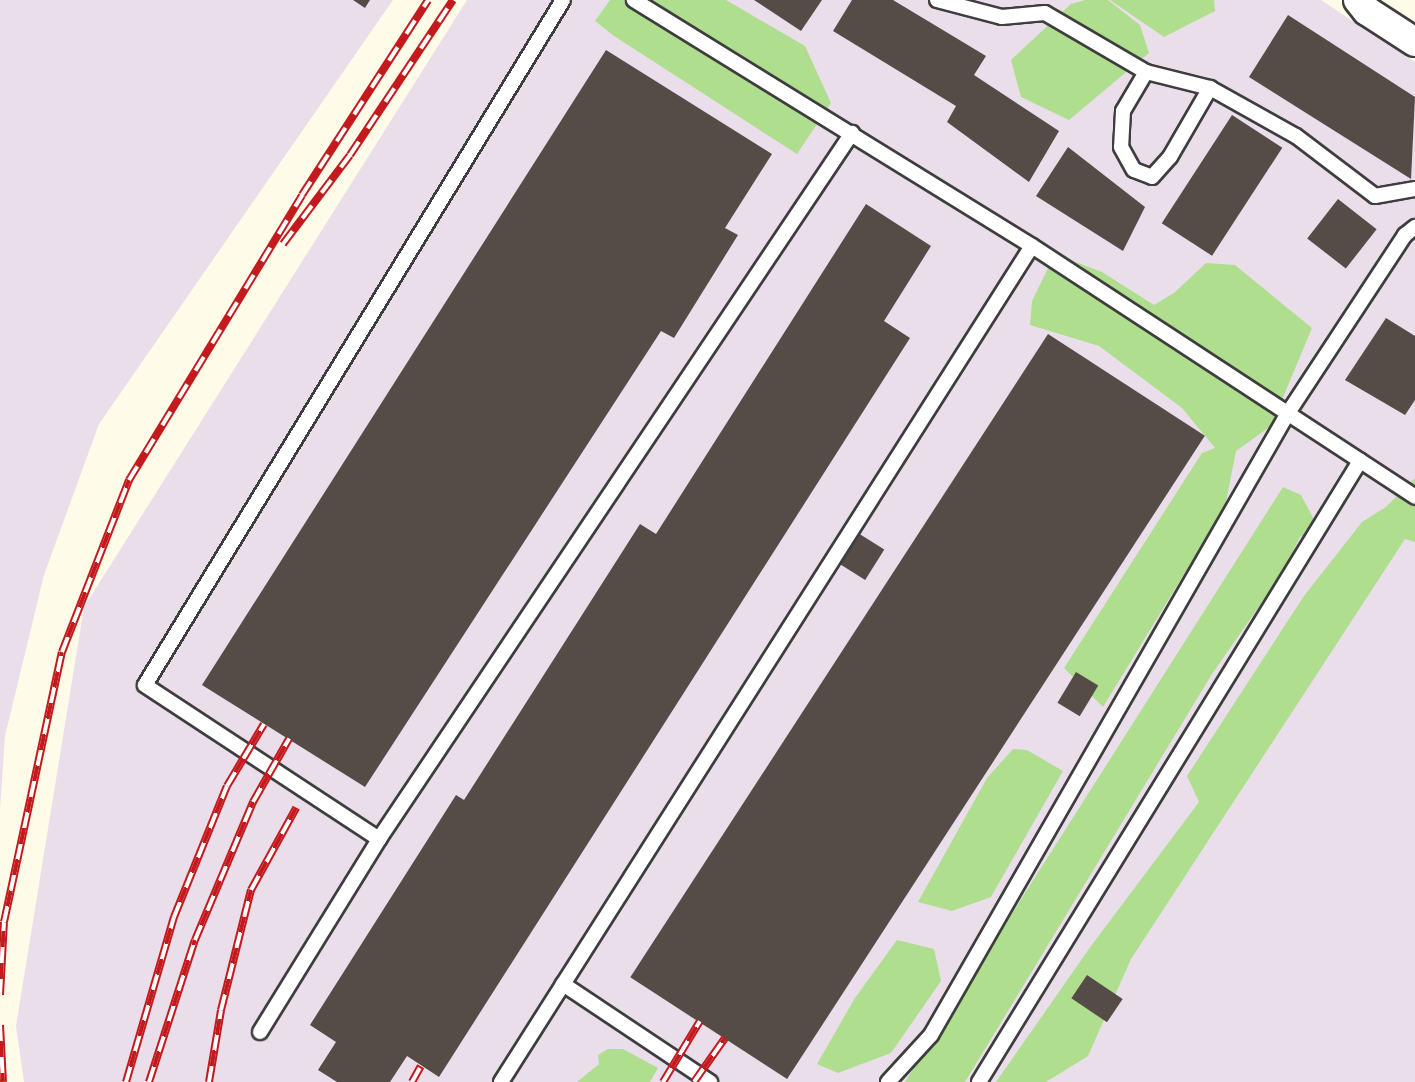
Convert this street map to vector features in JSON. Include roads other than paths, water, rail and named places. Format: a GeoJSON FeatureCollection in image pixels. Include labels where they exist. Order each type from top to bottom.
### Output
{"type":"FeatureCollection","features":[{"type":"Feature","properties":{"kind":"street"},"geometry":{"type":"LineString","coordinates":[[1358,0],[1367,11],[1415,42]]}},
{"type":"Feature","properties":{"kind":"lane"},"geometry":{"type":"LineString","coordinates":[[379,839],[145,685],[563,0]]}},
{"type":"Feature","properties":{"kind":"lane"},"geometry":{"type":"LineString","coordinates":[[634,0],[1032,246],[1415,498]]}},
{"type":"Feature","properties":{"kind":"lane"},"geometry":{"type":"LineString","coordinates":[[937,0],[1002,17],[1045,13],[1146,72],[1210,89],[1296,136],[1374,195],[1415,189]]}},
{"type":"Feature","properties":{"kind":"lane"},"geometry":{"type":"LineString","coordinates":[[1146,72],[1124,111],[1121,147],[1134,170],[1152,177],[1170,157],[1210,89]]}},
{"type":"Feature","properties":{"kind":"lane"},"geometry":{"type":"LineString","coordinates":[[260,1032],[379,839],[852,133]]}},
{"type":"Feature","properties":{"kind":"lane"},"geometry":{"type":"LineString","coordinates":[[888,1082],[930,1035],[1288,413],[1405,235],[1415,227]]}},
{"type":"Feature","properties":{"kind":"lane"},"geometry":{"type":"LineString","coordinates":[[501,1082],[1032,246]]}},
{"type":"Feature","properties":{"kind":"lane"},"geometry":{"type":"LineString","coordinates":[[979,1082],[1360,461]]}},
{"type":"Feature","properties":{"kind":"lane"},"geometry":{"type":"LineString","coordinates":[[563,984],[710,1082]]}},
{"type":"Feature","properties":{"kind":"railway"},"geometry":{"type":"LineString","coordinates":[[0,995],[4,922],[62,652],[129,480],[302,195],[428,0]]}},
{"type":"Feature","properties":{"kind":"railway"},"geometry":{"type":"LineString","coordinates":[[283,244],[350,155],[453,0]]}},
{"type":"Feature","properties":{"kind":"railway"},"geometry":{"type":"LineString","coordinates":[[126,1082],[174,917],[227,786],[264,724]]}},
{"type":"Feature","properties":{"kind":"railway"},"geometry":{"type":"LineString","coordinates":[[149,1082],[195,940],[253,802],[289,739]]}},
{"type":"Feature","properties":{"kind":"railway"},"geometry":{"type":"LineString","coordinates":[[209,1082],[221,1010],[251,890],[296,808]]}},
{"type":"Feature","properties":{"kind":"railway"},"geometry":{"type":"LineString","coordinates":[[663,1082],[700,1021]]}},
{"type":"Feature","properties":{"kind":"railway"},"geometry":{"type":"LineString","coordinates":[[0,1025],[3,1082]]}},
{"type":"Feature","properties":{"kind":"railway"},"geometry":{"type":"LineString","coordinates":[[694,1082],[725,1038]]}},
{"type":"Feature","properties":{"kind":"railway"},"geometry":{"type":"LineString","coordinates":[[412,1082],[421,1066]]}}]}
